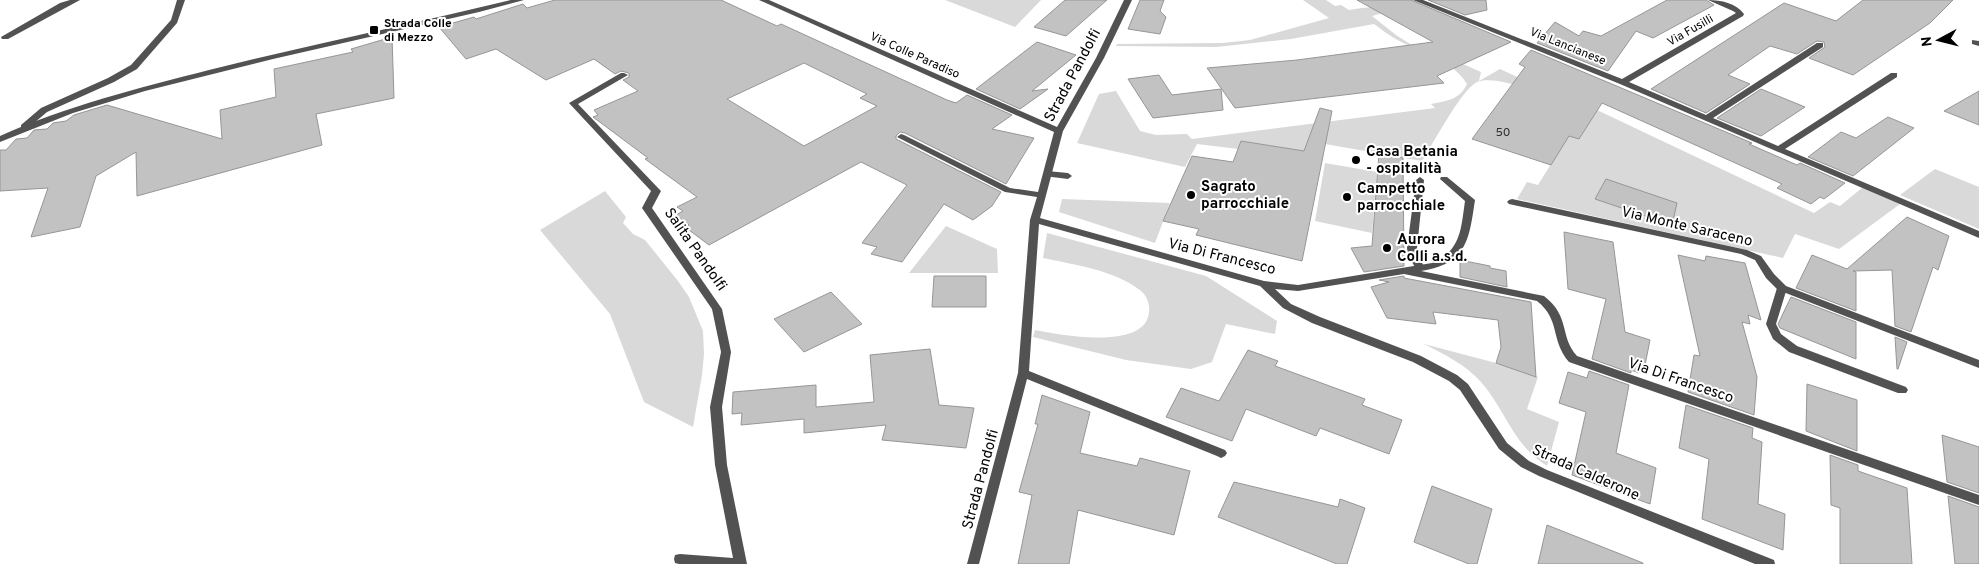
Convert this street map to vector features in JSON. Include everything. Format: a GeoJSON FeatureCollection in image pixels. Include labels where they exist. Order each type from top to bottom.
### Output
{"type":"FeatureCollection","features":[{"type":"Feature","properties":{"kind":"street"},"geometry":{"type":"LineString","coordinates":[[5,37],[63,5],[76,0]]}},
{"type":"Feature","properties":{"kind":"street"},"geometry":{"type":"LineString","coordinates":[[24,127],[44,110],[111,80],[134,67],[174,20],[181,0]]}},
{"type":"Feature","properties":{"kind":"street"},"geometry":{"type":"LineString","coordinates":[[0,138],[76,108],[147,88],[520,0]]}},
{"type":"Feature","properties":{"kind":"street","name":"Via Colle Paradiso"},"geometry":{"type":"LineString","coordinates":[[762,0],[1059,131]]}},
{"type":"Feature","properties":{"kind":"street","name":"Strada Pandolfi"},"geometry":{"type":"LineString","coordinates":[[973,564],[1023,373],[1035,220],[1059,131],[1100,58],[1128,0]]}},
{"type":"Feature","properties":{"kind":"street","name":"Via Lancianese"},"geometry":{"type":"LineString","coordinates":[[1417,0],[1623,82],[1979,235]]}},
{"type":"Feature","properties":{"kind":"street","name":"Via Fusilli"},"geometry":{"type":"LineString","coordinates":[[1623,82],[1740,14],[1736,9],[1712,0]]}},
{"type":"Feature","properties":{"kind":"street"},"geometry":{"type":"LineString","coordinates":[[1707,118],[1820,45]]}},
{"type":"Feature","properties":{"kind":"street","name":"Salita Pandolfi"},"geometry":{"type":"LineString","coordinates":[[624,75],[573,102],[656,191],[647,208],[717,308],[726,352],[716,407],[721,465],[741,564]]}},
{"type":"Feature","properties":{"kind":"street"},"geometry":{"type":"LineString","coordinates":[[1779,149],[1894,75]]}},
{"type":"Feature","properties":{"kind":"street"},"geometry":{"type":"LineString","coordinates":[[900,136],[1008,190],[1042,195]]}},
{"type":"Feature","properties":{"kind":"street"},"geometry":{"type":"LineString","coordinates":[[1048,174],[1068,176]]}},
{"type":"Feature","properties":{"kind":"street","name":"Via Di Francesco"},"geometry":{"type":"LineString","coordinates":[[1035,220],[1264,284],[1298,288],[1404,271],[1446,262],[1455,254],[1463,240],[1470,200],[1444,179]]}},
{"type":"Feature","properties":{"kind":"street"},"geometry":{"type":"LineString","coordinates":[[1420,180],[1412,248],[1413,256],[1420,268]]}},
{"type":"Feature","properties":{"kind":"street","name":"Via Monte Saraceno"},"geometry":{"type":"LineString","coordinates":[[1512,202],[1744,252],[1758,258],[1782,288]]}},
{"type":"Feature","properties":{"kind":"street","name":"Via Di Francesco"},"geometry":{"type":"LineString","coordinates":[[1404,271],[1540,298],[1552,308],[1558,318],[1562,345],[1565,352],[1573,359],[1979,500]]}},
{"type":"Feature","properties":{"kind":"street","name":"Strada Calderone"},"geometry":{"type":"LineString","coordinates":[[1264,284],[1286,306],[1343,332],[1417,359],[1454,378],[1464,387],[1503,446],[1525,464],[1560,481],[1769,564]]}},
{"type":"Feature","properties":{"kind":"street"},"geometry":{"type":"LineString","coordinates":[[1902,390],[1793,349],[1777,336],[1771,324],[1782,288],[1979,364]]}},
{"type":"Feature","properties":{"kind":"street"},"geometry":{"type":"LineString","coordinates":[[1023,373],[1221,453]]}},
{"type":"Feature","properties":{"kind":"street"},"geometry":{"type":"LineString","coordinates":[[680,559],[736,564]]}},
{"type":"Feature","properties":{"kind":"shaded area"},"geometry":{"type":"Polygon","coordinates":[[[945,0],[1041,0],[1015,27],[945,0]]]}},
{"type":"Feature","properties":{"kind":"shaded area"},"geometry":{"type":"Polygon","coordinates":[[[1303,0],[1326,0],[1335,6],[1341,5],[1349,10],[1411,5],[1372,16],[1418,49],[1454,60],[1481,72],[1479,81],[1500,69],[1595,113],[1597,110],[1814,213],[1830,202],[1840,206],[1863,187],[1900,204],[1839,249],[1795,234],[1783,258],[1517,199],[1527,182],[1538,185],[1559,151],[1533,125],[1579,139],[1593,115],[1535,91],[1488,80],[1477,82],[1463,95],[1422,161],[1308,141],[1304,151],[1242,141],[1238,149],[1197,144],[1185,167],[1077,143],[1099,94],[1116,91],[1140,131],[1156,135],[1187,134],[1192,139],[1435,108],[1431,104],[1456,97],[1467,84],[1452,68],[1434,56],[1403,43],[1374,24],[1291,39],[1216,47],[1116,46],[1117,44],[1223,43],[1250,40],[1329,18],[1303,0]]]}},
{"type":"Feature","properties":{"kind":"shaded area","name":"Campetto parrocchiale"},"geometry":{"type":"Polygon","coordinates":[[[1325,163],[1377,172],[1372,233],[1315,221],[1325,163]]]}},
{"type":"Feature","properties":{"kind":"shaded area"},"geometry":{"type":"Polygon","coordinates":[[[1935,169],[1979,187],[1979,229],[1900,195],[1935,169]]]}},
{"type":"Feature","properties":{"kind":"shaded area"},"geometry":{"type":"Polygon","coordinates":[[[605,191],[626,217],[623,223],[633,234],[645,240],[678,281],[689,297],[703,331],[704,354],[702,375],[693,427],[644,402],[610,314],[540,230],[605,191]]]}},
{"type":"Feature","properties":{"kind":"shaded area"},"geometry":{"type":"Polygon","coordinates":[[[1062,199],[1170,203],[1155,243],[1059,212],[1062,199]]]}},
{"type":"Feature","properties":{"kind":"shaded area"},"geometry":{"type":"Polygon","coordinates":[[[946,226],[997,249],[998,273],[909,273],[946,226]]]}},
{"type":"Feature","properties":{"kind":"shaded area"},"geometry":{"type":"Polygon","coordinates":[[[1047,233],[1206,276],[1277,321],[1275,334],[1226,324],[1212,362],[1191,369],[1126,360],[1033,337],[1035,330],[1081,337],[1100,338],[1118,336],[1133,332],[1144,324],[1149,312],[1148,303],[1143,293],[1131,284],[1094,269],[1043,258],[1047,233]]]}},
{"type":"Feature","properties":{"kind":"shaded area"},"geometry":{"type":"Polygon","coordinates":[[[1424,344],[1496,363],[1538,377],[1527,409],[1559,422],[1547,466],[1535,457],[1518,438],[1490,393],[1475,376],[1454,360],[1424,344]]]}},
{"type":"Feature","properties":{"kind":"building"},"geometry":{"type":"Polygon","coordinates":[[[555,0],[721,0],[777,26],[781,24],[947,100],[956,103],[967,95],[1012,115],[992,129],[1034,138],[1006,184],[900,132],[896,139],[1001,192],[992,206],[973,220],[944,204],[902,262],[871,254],[877,247],[862,243],[907,185],[861,162],[709,245],[685,227],[689,225],[676,215],[683,211],[677,207],[697,197],[645,159],[648,158],[593,117],[598,115],[594,110],[638,91],[623,80],[629,77],[629,73],[621,71],[615,74],[594,59],[546,80],[496,49],[466,59],[439,27],[474,17],[476,19],[523,4],[527,8],[555,0]],[[804,63],[727,99],[804,146],[877,106],[860,98],[867,94],[804,63]]]}},
{"type":"Feature","properties":{"kind":"building"},"geometry":{"type":"Polygon","coordinates":[[[1065,0],[1107,0],[1066,36],[1034,27],[1065,0]]]}},
{"type":"Feature","properties":{"kind":"building"},"geometry":{"type":"Polygon","coordinates":[[[1140,0],[1164,0],[1160,11],[1166,17],[1160,34],[1128,29],[1140,0]]]}},
{"type":"Feature","properties":{"kind":"building"},"geometry":{"type":"Polygon","coordinates":[[[1357,0],[1411,0],[1511,42],[1437,76],[1444,83],[1235,108],[1207,68],[1297,60],[1433,42],[1357,0]]]}},
{"type":"Feature","properties":{"kind":"building"},"geometry":{"type":"Polygon","coordinates":[[[1428,0],[1486,0],[1487,10],[1465,15],[1428,0]]]}},
{"type":"Feature","properties":{"kind":"building"},"geometry":{"type":"Polygon","coordinates":[[[1667,0],[1706,0],[1714,5],[1653,38],[1636,31],[1608,71],[1537,43],[1555,22],[1579,36],[1583,31],[1601,36],[1667,0]]]}},
{"type":"Feature","properties":{"kind":"building"},"geometry":{"type":"Polygon","coordinates":[[[1863,0],[1953,0],[1930,23],[1853,75],[1809,58],[1825,47],[1824,42],[1817,41],[1797,54],[1770,46],[1728,75],[1750,84],[1706,113],[1651,89],[1784,3],[1836,21],[1863,0]]]}},
{"type":"Feature","properties":{"kind":"building"},"geometry":{"type":"Polygon","coordinates":[[[392,37],[394,98],[316,114],[322,145],[137,196],[136,152],[96,176],[80,227],[31,237],[48,188],[0,191],[0,150],[6,150],[16,139],[27,138],[34,130],[47,129],[53,123],[66,121],[74,115],[107,105],[222,139],[220,110],[276,97],[274,69],[353,52],[351,49],[392,37]]]}},
{"type":"Feature","properties":{"kind":"building"},"geometry":{"type":"Polygon","coordinates":[[[1037,42],[1076,55],[1032,91],[1048,89],[1020,109],[976,89],[1037,42]]]}},
{"type":"Feature","properties":{"kind":"building"},"geometry":{"type":"Polygon","coordinates":[[[1531,50],[1752,143],[1749,144],[1797,165],[1800,163],[1845,183],[1824,199],[1820,197],[1811,204],[1777,188],[1782,184],[1602,103],[1579,139],[1569,136],[1551,165],[1472,139],[1525,67],[1519,64],[1531,50]]]}},
{"type":"Feature","properties":{"kind":"building"},"geometry":{"type":"Polygon","coordinates":[[[1159,75],[1172,95],[1221,89],[1223,110],[1153,118],[1128,79],[1159,75]]]}},
{"type":"Feature","properties":{"kind":"building"},"geometry":{"type":"Polygon","coordinates":[[[1761,89],[1805,107],[1761,136],[1717,118],[1761,89]]]}},
{"type":"Feature","properties":{"kind":"building"},"geometry":{"type":"Polygon","coordinates":[[[1979,91],[1979,125],[1944,111],[1979,91]]]}},
{"type":"Feature","properties":{"kind":"building"},"geometry":{"type":"Polygon","coordinates":[[[1320,108],[1332,111],[1302,261],[1196,235],[1199,229],[1163,221],[1192,156],[1233,162],[1241,141],[1304,151],[1320,108]]]}},
{"type":"Feature","properties":{"kind":"building"},"geometry":{"type":"Polygon","coordinates":[[[1888,117],[1914,128],[1853,176],[1808,157],[1841,132],[1856,138],[1888,117]]]}},
{"type":"Feature","properties":{"kind":"building"},"geometry":{"type":"Polygon","coordinates":[[[1379,153],[1403,158],[1404,266],[1364,272],[1351,248],[1372,246],[1379,153]]]}},
{"type":"Feature","properties":{"kind":"building"},"geometry":{"type":"Polygon","coordinates":[[[1606,179],[1677,203],[1672,225],[1595,199],[1606,179]]]}},
{"type":"Feature","properties":{"kind":"building"},"geometry":{"type":"Polygon","coordinates":[[[1907,217],[1949,236],[1938,270],[1933,267],[1911,332],[1895,326],[1892,270],[1853,271],[1856,272],[1856,311],[1796,288],[1812,255],[1847,269],[1907,217]]]}},
{"type":"Feature","properties":{"kind":"building"},"geometry":{"type":"Polygon","coordinates":[[[1564,232],[1613,242],[1625,332],[1650,340],[1645,365],[1641,364],[1639,373],[1631,370],[1631,373],[1592,359],[1606,299],[1568,289],[1564,232]]]}},
{"type":"Feature","properties":{"kind":"building"},"geometry":{"type":"Polygon","coordinates":[[[1678,255],[1705,261],[1706,256],[1745,263],[1761,320],[1748,315],[1750,324],[1742,322],[1757,377],[1754,415],[1688,392],[1694,355],[1700,356],[1678,255]]]}},
{"type":"Feature","properties":{"kind":"building"},"geometry":{"type":"Polygon","coordinates":[[[1460,260],[1506,271],[1507,287],[1460,277],[1460,260]]]}},
{"type":"Feature","properties":{"kind":"building"},"geometry":{"type":"Polygon","coordinates":[[[934,276],[986,276],[986,307],[932,307],[934,276]]]}},
{"type":"Feature","properties":{"kind":"building"},"geometry":{"type":"Polygon","coordinates":[[[1404,276],[1404,278],[1531,302],[1536,377],[1496,363],[1501,347],[1498,320],[1433,312],[1436,324],[1387,318],[1371,287],[1389,282],[1379,280],[1404,276]]]}},
{"type":"Feature","properties":{"kind":"building"},"geometry":{"type":"Polygon","coordinates":[[[831,292],[862,324],[804,352],[774,319],[831,292]]]}},
{"type":"Feature","properties":{"kind":"building"},"geometry":{"type":"Polygon","coordinates":[[[1791,297],[1856,322],[1856,359],[1780,328],[1778,324],[1791,297]]]}},
{"type":"Feature","properties":{"kind":"building"},"geometry":{"type":"Polygon","coordinates":[[[1895,337],[1907,342],[1898,369],[1897,369],[1895,337]]]}},
{"type":"Feature","properties":{"kind":"building"},"geometry":{"type":"Polygon","coordinates":[[[930,349],[939,405],[974,408],[966,448],[882,440],[886,425],[804,433],[804,419],[741,425],[742,413],[732,414],[733,392],[816,385],[816,407],[874,402],[870,355],[930,349]]]}},
{"type":"Feature","properties":{"kind":"building"},"geometry":{"type":"Polygon","coordinates":[[[1248,350],[1278,361],[1275,366],[1365,399],[1362,405],[1402,420],[1389,454],[1320,428],[1316,436],[1246,409],[1232,441],[1166,417],[1181,388],[1219,401],[1248,350]]]}},
{"type":"Feature","properties":{"kind":"building"},"geometry":{"type":"Polygon","coordinates":[[[1589,371],[1629,385],[1616,453],[1656,468],[1650,504],[1572,475],[1586,412],[1559,403],[1568,372],[1587,378],[1589,371]]]}},
{"type":"Feature","properties":{"kind":"building"},"geometry":{"type":"Polygon","coordinates":[[[1807,384],[1857,400],[1857,451],[1806,431],[1807,384]]]}},
{"type":"Feature","properties":{"kind":"building"},"geometry":{"type":"Polygon","coordinates":[[[1042,395],[1090,412],[1080,453],[1137,466],[1140,458],[1190,471],[1174,535],[1078,510],[1069,564],[1018,564],[1032,495],[1019,492],[1038,424],[1035,424],[1042,395]]]}},
{"type":"Feature","properties":{"kind":"building"},"geometry":{"type":"Polygon","coordinates":[[[1686,405],[1753,428],[1752,438],[1762,442],[1758,504],[1785,514],[1783,550],[1702,519],[1709,459],[1679,448],[1686,405]]]}},
{"type":"Feature","properties":{"kind":"building"},"geometry":{"type":"Polygon","coordinates":[[[1942,435],[1979,447],[1979,493],[1947,482],[1942,435]]]}},
{"type":"Feature","properties":{"kind":"building"},"geometry":{"type":"Polygon","coordinates":[[[1830,455],[1858,465],[1858,471],[1907,488],[1912,564],[1840,564],[1840,508],[1831,505],[1830,455]]]}},
{"type":"Feature","properties":{"kind":"building"},"geometry":{"type":"Polygon","coordinates":[[[1234,482],[1338,507],[1340,499],[1365,508],[1347,564],[1337,564],[1218,517],[1234,482]]]}},
{"type":"Feature","properties":{"kind":"building"},"geometry":{"type":"Polygon","coordinates":[[[1432,486],[1492,509],[1477,564],[1469,564],[1414,542],[1432,486]]]}},
{"type":"Feature","properties":{"kind":"building"},"geometry":{"type":"Polygon","coordinates":[[[1948,496],[1979,507],[1979,564],[1955,564],[1948,496]]]}},
{"type":"Feature","properties":{"kind":"building"},"geometry":{"type":"Polygon","coordinates":[[[1547,525],[1643,563],[1643,564],[1538,564],[1547,525]]]}},
{"type":"Feature","properties":{"kind":"place","name":"Strada Colle di Mezzo"},"geometry":{"type":"Point","coordinates":[374,30]}},
{"type":"Feature","properties":{"kind":"place","name":"Casa Betania - ospitalità"},"geometry":{"type":"Point","coordinates":[1356,160]}},
{"type":"Feature","properties":{"kind":"place","name":"Sagrato parrocchiale"},"geometry":{"type":"Point","coordinates":[1191,195]}},
{"type":"Feature","properties":{"kind":"place","name":"Campetto parrocchiale"},"geometry":{"type":"Point","coordinates":[1347,197]}},
{"type":"Feature","properties":{"kind":"place","name":"Aurora Colli a.s.d."},"geometry":{"type":"Point","coordinates":[1387,248]}}]}
